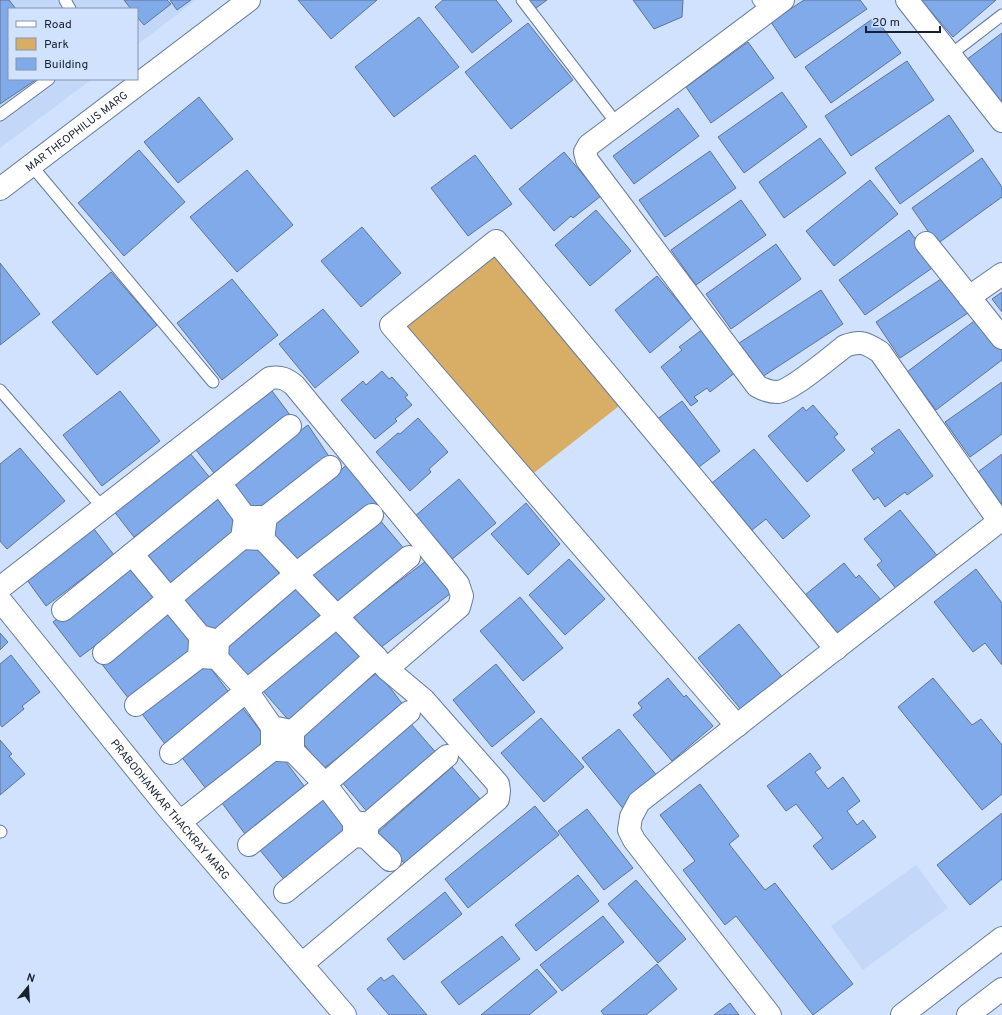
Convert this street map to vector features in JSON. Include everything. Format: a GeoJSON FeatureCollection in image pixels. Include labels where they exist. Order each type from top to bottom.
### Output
{"type":"FeatureCollection","features":[{"type":"Feature","properties":{"kind":"street","name":"MAR THEOPHILUS MARG"},"geometry":{"type":"LineString","coordinates":[[0,189],[249,0]]}},
{"type":"Feature","properties":{"kind":"street"},"geometry":{"type":"LineString","coordinates":[[906,0],[1002,121]]}},
{"type":"Feature","properties":{"kind":"street"},"geometry":{"type":"LineString","coordinates":[[770,4],[589,145],[585,152],[586,160],[757,386],[767,391],[779,392],[790,387],[845,346],[855,342],[868,344],[880,352],[1001,520],[639,802],[631,817],[629,830],[634,840],[770,1015]]}},
{"type":"Feature","properties":{"kind":"street"},"geometry":{"type":"LineString","coordinates":[[737,726],[391,325],[496,241],[836,649]]}},
{"type":"Feature","properties":{"kind":"street"},"geometry":{"type":"LineString","coordinates":[[926,243],[1002,338]]}},
{"type":"Feature","properties":{"kind":"street"},"geometry":{"type":"LineString","coordinates":[[969,297],[1002,274]]}},
{"type":"Feature","properties":{"kind":"street"},"geometry":{"type":"LineString","coordinates":[[0,588],[270,378],[278,376],[286,379],[294,385],[458,584],[462,596],[459,607],[381,663],[180,822]]}},
{"type":"Feature","properties":{"kind":"street"},"geometry":{"type":"LineString","coordinates":[[63,610],[290,426]]}},
{"type":"Feature","properties":{"kind":"street"},"geometry":{"type":"LineString","coordinates":[[104,653],[266,517],[330,467]]}},
{"type":"Feature","properties":{"kind":"street"},"geometry":{"type":"LineString","coordinates":[[220,483],[250,531],[296,574],[381,663],[424,700],[498,784],[498,799],[302,964]]}},
{"type":"Feature","properties":{"kind":"street"},"geometry":{"type":"LineString","coordinates":[[136,705],[209,648],[296,574],[372,515]]}},
{"type":"Feature","properties":{"kind":"street"},"geometry":{"type":"LineString","coordinates":[[132,554],[209,648],[247,691],[283,740],[326,784],[361,830],[390,860]]}},
{"type":"Feature","properties":{"kind":"street"},"geometry":{"type":"LineString","coordinates":[[171,753],[409,557]]}},
{"type":"Feature","properties":{"kind":"street","name":"PRABODHANKAR THACKRAY MARG"},"geometry":{"type":"LineString","coordinates":[[0,600],[180,822],[344,1015]]}},
{"type":"Feature","properties":{"kind":"street"},"geometry":{"type":"LineString","coordinates":[[249,845],[326,784],[409,712]]}},
{"type":"Feature","properties":{"kind":"street"},"geometry":{"type":"LineString","coordinates":[[285,892],[448,756]]}},
{"type":"Feature","properties":{"kind":"street"},"geometry":{"type":"LineString","coordinates":[[902,1015],[1002,938]]}},
{"type":"Feature","properties":{"kind":"street"},"geometry":{"type":"LineString","coordinates":[[968,1015],[1002,989]]}},
{"type":"Feature","properties":{"kind":"lane"},"geometry":{"type":"LineString","coordinates":[[522,0],[617,124]]}},
{"type":"Feature","properties":{"kind":"lane"},"geometry":{"type":"LineString","coordinates":[[950,55],[1002,15]]}},
{"type":"Feature","properties":{"kind":"lane"},"geometry":{"type":"LineString","coordinates":[[0,115],[48,80]]}},
{"type":"Feature","properties":{"kind":"lane"},"geometry":{"type":"LineString","coordinates":[[32,165],[213,382]]}},
{"type":"Feature","properties":{"kind":"lane"},"geometry":{"type":"LineString","coordinates":[[0,390],[103,508]]}},
{"type":"Feature","properties":{"kind":"shaded area"},"geometry":{"type":"Polygon","coordinates":[[[0,0],[196,0],[138,44],[138,8],[8,8],[8,80],[91,80],[0,148],[0,0]]]}},
{"type":"Feature","properties":{"kind":"shaded area"},"geometry":{"type":"Polygon","coordinates":[[[916,865],[948,908],[863,970],[831,926],[916,865]]]}},
{"type":"Feature","properties":{"kind":"green space"},"geometry":{"type":"Polygon","coordinates":[[[495,249],[619,406],[516,487],[392,329],[495,249]]]}},
{"type":"Feature","properties":{"kind":"building"},"geometry":{"type":"Polygon","coordinates":[[[0,0],[9,0],[15,8],[8,8],[8,80],[36,80],[0,104],[0,0]]]}},
{"type":"Feature","properties":{"kind":"building"},"geometry":{"type":"Polygon","coordinates":[[[124,0],[167,0],[171,4],[144,25],[138,18],[138,8],[130,8],[124,0]]]}},
{"type":"Feature","properties":{"kind":"building"},"geometry":{"type":"Polygon","coordinates":[[[170,0],[191,0],[177,10],[170,0]]]}},
{"type":"Feature","properties":{"kind":"building"},"geometry":{"type":"Polygon","coordinates":[[[298,0],[377,0],[331,39],[298,0]]]}},
{"type":"Feature","properties":{"kind":"building"},"geometry":{"type":"Polygon","coordinates":[[[443,0],[496,0],[512,21],[472,53],[435,7],[443,0]]]}},
{"type":"Feature","properties":{"kind":"building"},"geometry":{"type":"Polygon","coordinates":[[[528,0],[547,0],[536,8],[528,0]]]}},
{"type":"Feature","properties":{"kind":"building"},"geometry":{"type":"Polygon","coordinates":[[[633,0],[683,0],[682,17],[654,29],[633,0]]]}},
{"type":"Feature","properties":{"kind":"building"},"geometry":{"type":"Polygon","coordinates":[[[804,0],[860,0],[867,9],[795,58],[771,22],[804,0]]]}},
{"type":"Feature","properties":{"kind":"building"},"geometry":{"type":"Polygon","coordinates":[[[921,0],[996,0],[953,37],[921,0]]]}},
{"type":"Feature","properties":{"kind":"building"},"geometry":{"type":"Polygon","coordinates":[[[419,17],[459,67],[394,117],[355,67],[419,17]]]}},
{"type":"Feature","properties":{"kind":"building"},"geometry":{"type":"Polygon","coordinates":[[[875,17],[901,53],[831,103],[805,67],[875,17]]]}},
{"type":"Feature","properties":{"kind":"building"},"geometry":{"type":"Polygon","coordinates":[[[528,23],[573,80],[511,129],[465,72],[528,23]]]}},
{"type":"Feature","properties":{"kind":"building"},"geometry":{"type":"Polygon","coordinates":[[[1002,33],[1002,107],[966,60],[1002,33]]]}},
{"type":"Feature","properties":{"kind":"building"},"geometry":{"type":"Polygon","coordinates":[[[748,42],[774,78],[711,123],[686,87],[748,42]]]}},
{"type":"Feature","properties":{"kind":"building"},"geometry":{"type":"Polygon","coordinates":[[[907,61],[934,100],[851,156],[825,116],[907,61]]]}},
{"type":"Feature","properties":{"kind":"building"},"geometry":{"type":"Polygon","coordinates":[[[782,92],[807,127],[744,173],[718,137],[782,92]]]}},
{"type":"Feature","properties":{"kind":"building"},"geometry":{"type":"Polygon","coordinates":[[[199,97],[233,139],[178,183],[144,142],[199,97]]]}},
{"type":"Feature","properties":{"kind":"building"},"geometry":{"type":"Polygon","coordinates":[[[678,108],[699,136],[634,184],[613,156],[678,108]]]}},
{"type":"Feature","properties":{"kind":"building"},"geometry":{"type":"Polygon","coordinates":[[[949,115],[974,151],[900,204],[875,168],[949,115]]]}},
{"type":"Feature","properties":{"kind":"building"},"geometry":{"type":"Polygon","coordinates":[[[820,138],[846,173],[784,218],[759,182],[820,138]]]}},
{"type":"Feature","properties":{"kind":"building"},"geometry":{"type":"Polygon","coordinates":[[[139,150],[185,202],[124,256],[78,203],[139,150]]]}},
{"type":"Feature","properties":{"kind":"building"},"geometry":{"type":"Polygon","coordinates":[[[710,151],[736,188],[665,237],[639,200],[710,151]]]}},
{"type":"Feature","properties":{"kind":"building"},"geometry":{"type":"Polygon","coordinates":[[[564,152],[601,196],[573,218],[571,216],[554,231],[519,189],[564,152]]]}},
{"type":"Feature","properties":{"kind":"building"},"geometry":{"type":"Polygon","coordinates":[[[475,155],[512,204],[468,236],[431,188],[475,155]]]}},
{"type":"Feature","properties":{"kind":"building"},"geometry":{"type":"Polygon","coordinates":[[[982,158],[1002,187],[1002,197],[937,244],[912,208],[982,158]]]}},
{"type":"Feature","properties":{"kind":"building"},"geometry":{"type":"Polygon","coordinates":[[[247,170],[293,225],[237,272],[190,217],[247,170]]]}},
{"type":"Feature","properties":{"kind":"building"},"geometry":{"type":"Polygon","coordinates":[[[870,180],[898,214],[834,266],[806,231],[870,180]]]}},
{"type":"Feature","properties":{"kind":"building"},"geometry":{"type":"Polygon","coordinates":[[[741,200],[766,235],[696,285],[671,250],[741,200]]]}},
{"type":"Feature","properties":{"kind":"building"},"geometry":{"type":"Polygon","coordinates":[[[596,210],[631,251],[590,286],[555,245],[596,210]]]}},
{"type":"Feature","properties":{"kind":"building"},"geometry":{"type":"Polygon","coordinates":[[[362,227],[401,273],[361,307],[321,261],[362,227]]]}},
{"type":"Feature","properties":{"kind":"building"},"geometry":{"type":"Polygon","coordinates":[[[909,230],[935,266],[865,315],[839,280],[909,230]]]}},
{"type":"Feature","properties":{"kind":"building"},"geometry":{"type":"Polygon","coordinates":[[[776,244],[801,279],[731,329],[706,294],[776,244]]]}},
{"type":"Feature","properties":{"kind":"building"},"geometry":{"type":"Polygon","coordinates":[[[0,263],[40,314],[0,345],[0,263]]]}},
{"type":"Feature","properties":{"kind":"building"},"geometry":{"type":"Polygon","coordinates":[[[111,272],[157,325],[97,375],[52,322],[111,272]]]}},
{"type":"Feature","properties":{"kind":"building"},"geometry":{"type":"Polygon","coordinates":[[[657,276],[692,318],[650,353],[615,310],[657,276]]]}},
{"type":"Feature","properties":{"kind":"building"},"geometry":{"type":"Polygon","coordinates":[[[944,277],[968,313],[900,358],[876,322],[944,277]]]}},
{"type":"Feature","properties":{"kind":"building"},"geometry":{"type":"Polygon","coordinates":[[[232,279],[278,335],[222,380],[177,323],[232,279]]]}},
{"type":"Feature","properties":{"kind":"building"},"geometry":{"type":"Polygon","coordinates":[[[821,290],[843,324],[759,379],[736,345],[821,290]]]}},
{"type":"Feature","properties":{"kind":"building"},"geometry":{"type":"Polygon","coordinates":[[[1002,292],[1002,312],[992,299],[1002,292]]]}},
{"type":"Feature","properties":{"kind":"building"},"geometry":{"type":"Polygon","coordinates":[[[323,309],[359,352],[315,388],[279,344],[323,309]]]}},
{"type":"Feature","properties":{"kind":"building"},"geometry":{"type":"Polygon","coordinates":[[[982,315],[1002,340],[1002,360],[936,410],[907,372],[982,315]]]}},
{"type":"Feature","properties":{"kind":"building"},"geometry":{"type":"Polygon","coordinates":[[[703,329],[736,372],[710,392],[707,388],[694,397],[698,401],[691,406],[661,367],[682,350],[679,347],[703,329]]]}},
{"type":"Feature","properties":{"kind":"building"},"geometry":{"type":"Polygon","coordinates":[[[382,371],[389,379],[392,377],[408,395],[405,397],[412,405],[395,419],[397,421],[375,439],[341,400],[363,381],[366,385],[382,371]]]}},
{"type":"Feature","properties":{"kind":"building"},"geometry":{"type":"Polygon","coordinates":[[[1002,382],[1002,434],[970,457],[945,422],[1002,382]]]}},
{"type":"Feature","properties":{"kind":"building"},"geometry":{"type":"Polygon","coordinates":[[[269,387],[290,415],[214,473],[192,445],[269,387]]]}},
{"type":"Feature","properties":{"kind":"building"},"geometry":{"type":"Polygon","coordinates":[[[120,391],[160,441],[102,486],[63,435],[120,391]]]}},
{"type":"Feature","properties":{"kind":"building"},"geometry":{"type":"Polygon","coordinates":[[[682,401],[720,451],[695,470],[656,420],[682,401]]]}},
{"type":"Feature","properties":{"kind":"building"},"geometry":{"type":"Polygon","coordinates":[[[813,405],[838,434],[834,437],[845,450],[807,482],[768,436],[803,407],[806,411],[813,405]]]}},
{"type":"Feature","properties":{"kind":"building"},"geometry":{"type":"Polygon","coordinates":[[[418,418],[448,452],[429,469],[431,472],[410,491],[376,452],[418,418]]]}},
{"type":"Feature","properties":{"kind":"building"},"geometry":{"type":"Polygon","coordinates":[[[308,425],[330,458],[253,515],[227,484],[308,425]]]}},
{"type":"Feature","properties":{"kind":"building"},"geometry":{"type":"Polygon","coordinates":[[[899,429],[933,476],[907,495],[905,492],[885,507],[878,497],[874,500],[852,470],[875,453],[871,449],[899,429]]]}},
{"type":"Feature","properties":{"kind":"building"},"geometry":{"type":"Polygon","coordinates":[[[20,448],[65,501],[7,549],[0,541],[0,464],[20,448]]]}},
{"type":"Feature","properties":{"kind":"building"},"geometry":{"type":"Polygon","coordinates":[[[754,449],[810,516],[783,539],[766,519],[752,530],[712,483],[754,449]]]}},
{"type":"Feature","properties":{"kind":"building"},"geometry":{"type":"Polygon","coordinates":[[[189,452],[211,479],[134,537],[113,510],[189,452]]]}},
{"type":"Feature","properties":{"kind":"building"},"geometry":{"type":"Polygon","coordinates":[[[1002,454],[1002,505],[978,472],[1002,454]]]}},
{"type":"Feature","properties":{"kind":"building"},"geometry":{"type":"Polygon","coordinates":[[[348,464],[377,503],[298,567],[267,529],[348,464]]]}},
{"type":"Feature","properties":{"kind":"building"},"geometry":{"type":"Polygon","coordinates":[[[459,479],[496,523],[451,560],[415,516],[459,479]]]}},
{"type":"Feature","properties":{"kind":"building"},"geometry":{"type":"Polygon","coordinates":[[[216,492],[243,525],[169,584],[143,551],[216,492]]]}},
{"type":"Feature","properties":{"kind":"building"},"geometry":{"type":"Polygon","coordinates":[[[526,503],[560,544],[528,575],[491,534],[526,503]]]}},
{"type":"Feature","properties":{"kind":"building"},"geometry":{"type":"Polygon","coordinates":[[[900,510],[939,558],[898,591],[877,565],[882,561],[864,539],[900,510]]]}},
{"type":"Feature","properties":{"kind":"building"},"geometry":{"type":"Polygon","coordinates":[[[379,519],[406,551],[337,606],[311,574],[379,519]]]}},
{"type":"Feature","properties":{"kind":"building"},"geometry":{"type":"Polygon","coordinates":[[[94,529],[114,555],[46,606],[27,580],[94,529]]]}},
{"type":"Feature","properties":{"kind":"building"},"geometry":{"type":"Polygon","coordinates":[[[253,542],[284,579],[212,639],[181,602],[253,542]]]}},
{"type":"Feature","properties":{"kind":"building"},"geometry":{"type":"Polygon","coordinates":[[[569,559],[605,599],[565,635],[529,595],[569,559]]]}},
{"type":"Feature","properties":{"kind":"building"},"geometry":{"type":"Polygon","coordinates":[[[426,561],[451,593],[375,652],[349,619],[426,561]]]}},
{"type":"Feature","properties":{"kind":"building"},"geometry":{"type":"Polygon","coordinates":[[[844,563],[856,578],[859,575],[882,601],[838,638],[805,595],[844,563]]]}},
{"type":"Feature","properties":{"kind":"building"},"geometry":{"type":"Polygon","coordinates":[[[130,564],[157,599],[80,657],[53,622],[130,564]]]}},
{"type":"Feature","properties":{"kind":"building"},"geometry":{"type":"Polygon","coordinates":[[[976,569],[1002,603],[1002,665],[985,643],[973,652],[934,602],[976,569]]]}},
{"type":"Feature","properties":{"kind":"building"},"geometry":{"type":"Polygon","coordinates":[[[298,580],[327,615],[247,680],[218,645],[298,580]]]}},
{"type":"Feature","properties":{"kind":"building"},"geometry":{"type":"Polygon","coordinates":[[[520,597],[563,648],[523,681],[480,631],[520,597]]]}},
{"type":"Feature","properties":{"kind":"building"},"geometry":{"type":"Polygon","coordinates":[[[171,608],[199,644],[129,699],[101,663],[171,608]]]}},
{"type":"Feature","properties":{"kind":"building"},"geometry":{"type":"Polygon","coordinates":[[[739,624],[784,679],[743,712],[698,658],[739,624]]]}},
{"type":"Feature","properties":{"kind":"building"},"geometry":{"type":"Polygon","coordinates":[[[336,627],[365,660],[293,725],[263,691],[336,627]]]}},
{"type":"Feature","properties":{"kind":"building"},"geometry":{"type":"Polygon","coordinates":[[[0,633],[8,642],[0,650],[0,633]]]}},
{"type":"Feature","properties":{"kind":"building"},"geometry":{"type":"Polygon","coordinates":[[[11,655],[40,692],[22,706],[24,709],[2,727],[0,724],[0,664],[11,655]]]}},
{"type":"Feature","properties":{"kind":"building"},"geometry":{"type":"Polygon","coordinates":[[[205,661],[231,695],[165,744],[139,710],[205,661]]]}},
{"type":"Feature","properties":{"kind":"building"},"geometry":{"type":"Polygon","coordinates":[[[496,664],[535,712],[492,747],[453,700],[496,664]]]}},
{"type":"Feature","properties":{"kind":"building"},"geometry":{"type":"Polygon","coordinates":[[[378,672],[404,706],[323,769],[297,735],[378,672]]]}},
{"type":"Feature","properties":{"kind":"building"},"geometry":{"type":"Polygon","coordinates":[[[668,678],[684,697],[686,695],[713,726],[672,761],[633,715],[642,708],[638,703],[668,678]]]}},
{"type":"Feature","properties":{"kind":"building"},"geometry":{"type":"Polygon","coordinates":[[[933,678],[972,725],[981,719],[1002,745],[1002,794],[982,810],[898,707],[933,678]]]}},
{"type":"Feature","properties":{"kind":"building"},"geometry":{"type":"Polygon","coordinates":[[[242,707],[269,742],[207,790],[180,755],[242,707]]]}},
{"type":"Feature","properties":{"kind":"building"},"geometry":{"type":"Polygon","coordinates":[[[541,718],[584,767],[544,802],[501,753],[541,718]]]}},
{"type":"Feature","properties":{"kind":"building"},"geometry":{"type":"Polygon","coordinates":[[[410,723],[439,756],[369,814],[341,781],[410,723]]]}},
{"type":"Feature","properties":{"kind":"building"},"geometry":{"type":"Polygon","coordinates":[[[619,729],[662,782],[625,811],[582,758],[619,729]]]}},
{"type":"Feature","properties":{"kind":"building"},"geometry":{"type":"Polygon","coordinates":[[[0,740],[12,754],[9,756],[25,774],[0,795],[0,740]]]}},
{"type":"Feature","properties":{"kind":"building"},"geometry":{"type":"Polygon","coordinates":[[[810,753],[821,768],[815,772],[828,789],[843,777],[860,801],[847,811],[857,825],[863,820],[876,837],[832,870],[813,846],[823,838],[796,804],[786,811],[767,786],[810,753]]]}},
{"type":"Feature","properties":{"kind":"building"},"geometry":{"type":"Polygon","coordinates":[[[280,754],[307,790],[245,834],[219,799],[280,754]]]}},
{"type":"Feature","properties":{"kind":"building"},"geometry":{"type":"Polygon","coordinates":[[[452,767],[480,799],[405,864],[377,833],[452,767]]]}},
{"type":"Feature","properties":{"kind":"building"},"geometry":{"type":"Polygon","coordinates":[[[700,784],[739,836],[729,844],[765,890],[775,883],[853,984],[813,1015],[736,916],[725,925],[683,870],[695,861],[660,815],[700,784]]]}},
{"type":"Feature","properties":{"kind":"building"},"geometry":{"type":"Polygon","coordinates":[[[323,798],[351,832],[287,883],[259,849],[323,798]]]}},
{"type":"Feature","properties":{"kind":"building"},"geometry":{"type":"Polygon","coordinates":[[[535,806],[559,835],[468,908],[445,879],[535,806]]]}},
{"type":"Feature","properties":{"kind":"building"},"geometry":{"type":"Polygon","coordinates":[[[587,809],[633,868],[604,890],[558,831],[587,809]]]}},
{"type":"Feature","properties":{"kind":"building"},"geometry":{"type":"Polygon","coordinates":[[[1002,813],[1002,879],[970,905],[937,865],[1002,813]]]}},
{"type":"Feature","properties":{"kind":"building"},"geometry":{"type":"Polygon","coordinates":[[[578,875],[599,901],[536,951],[515,925],[578,875]]]}},
{"type":"Feature","properties":{"kind":"building"},"geometry":{"type":"Polygon","coordinates":[[[636,880],[686,939],[658,963],[608,904],[636,880]]]}},
{"type":"Feature","properties":{"kind":"building"},"geometry":{"type":"Polygon","coordinates":[[[445,892],[462,914],[404,960],[387,939],[445,892]]]}},
{"type":"Feature","properties":{"kind":"building"},"geometry":{"type":"Polygon","coordinates":[[[603,916],[624,942],[562,991],[540,965],[603,916]]]}},
{"type":"Feature","properties":{"kind":"building"},"geometry":{"type":"Polygon","coordinates":[[[502,936],[520,959],[459,1005],[441,982],[502,936]]]}},
{"type":"Feature","properties":{"kind":"building"},"geometry":{"type":"Polygon","coordinates":[[[657,964],[677,989],[646,1015],[604,1015],[601,1011],[657,964]]]}},
{"type":"Feature","properties":{"kind":"building"},"geometry":{"type":"Polygon","coordinates":[[[537,969],[557,992],[529,1015],[481,1015],[537,969]]]}},
{"type":"Feature","properties":{"kind":"building"},"geometry":{"type":"Polygon","coordinates":[[[393,975],[427,1015],[389,1015],[367,989],[381,977],[384,981],[393,975]]]}},
{"type":"Feature","properties":{"kind":"building"},"geometry":{"type":"Polygon","coordinates":[[[730,1003],[739,1015],[714,1015],[730,1003]]]}}]}
